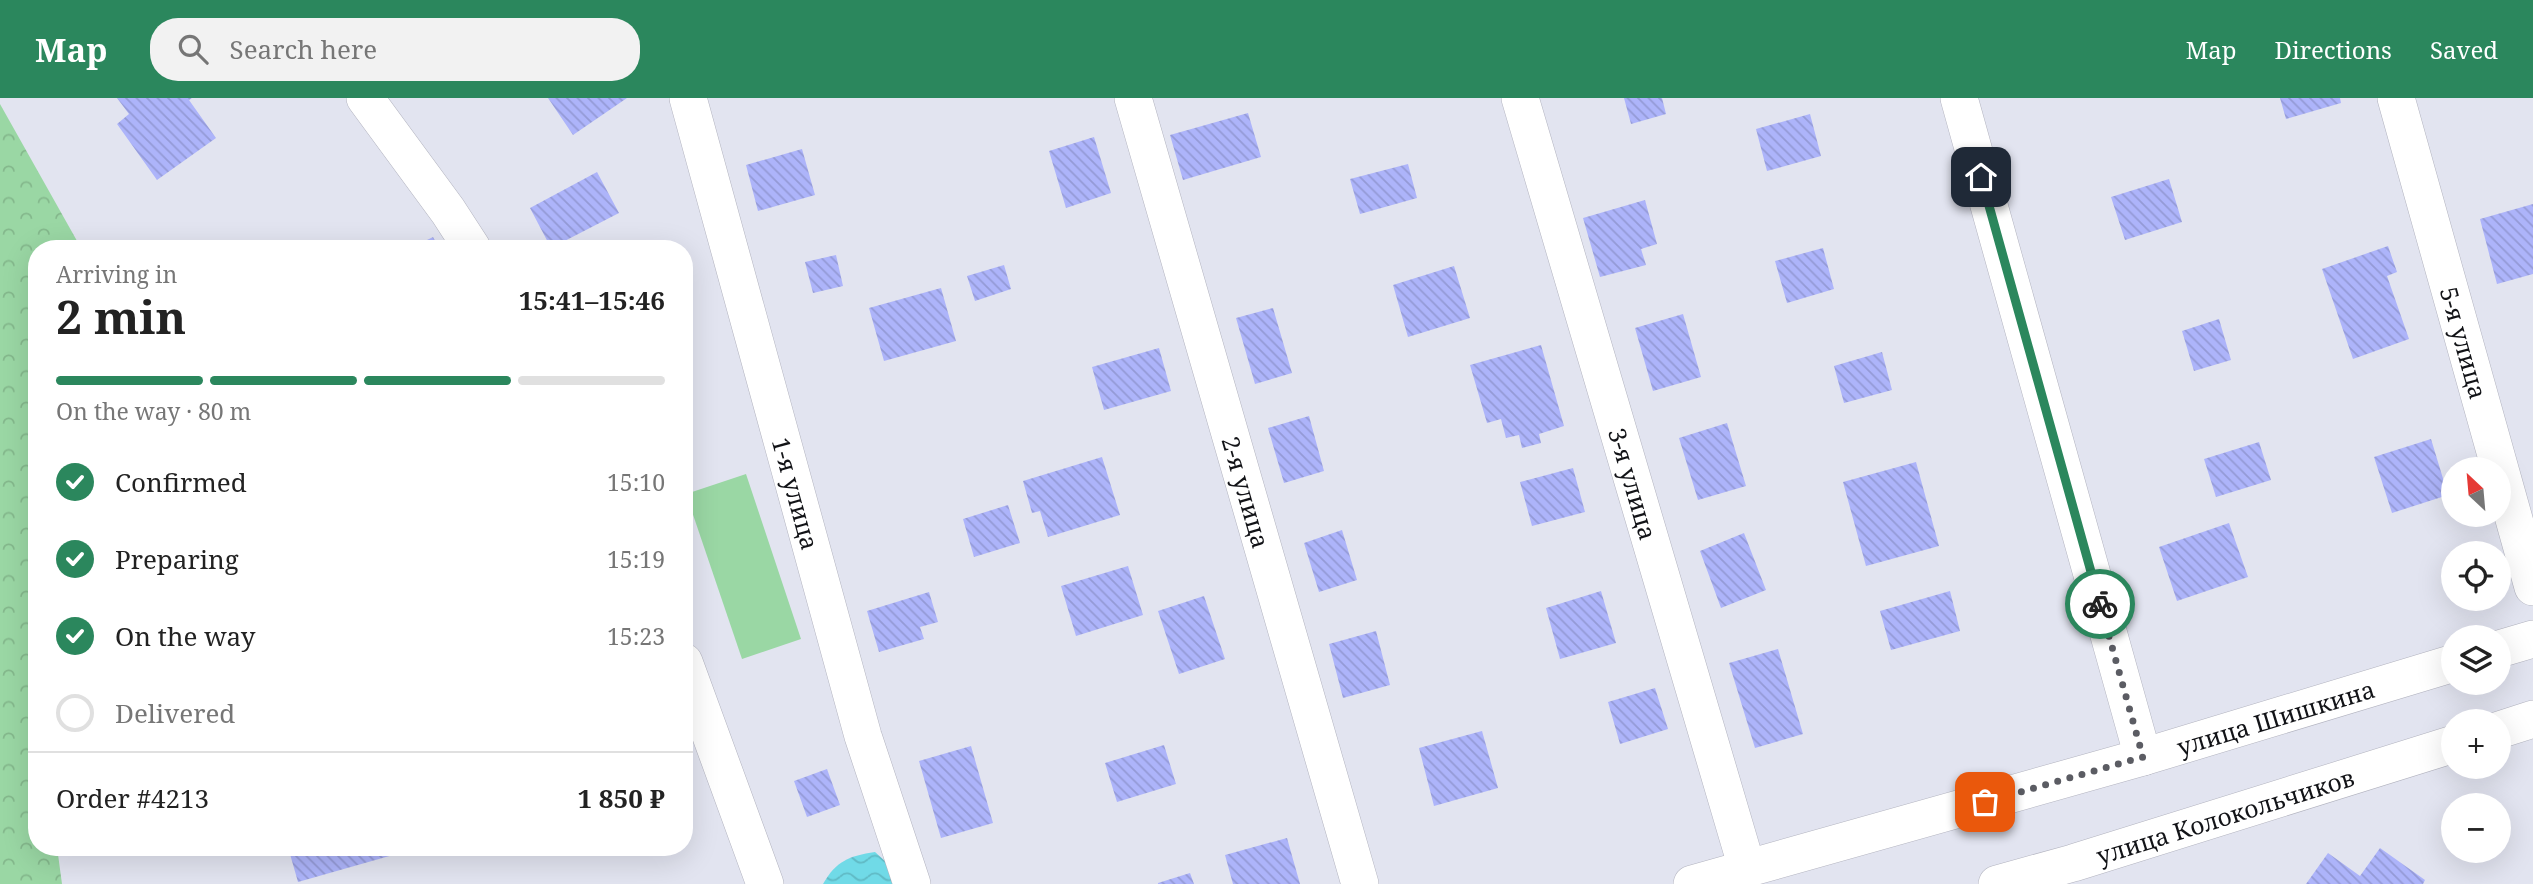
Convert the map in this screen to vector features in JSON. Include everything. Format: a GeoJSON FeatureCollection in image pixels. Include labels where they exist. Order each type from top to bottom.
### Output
{"type":"FeatureCollection","features":[{"type":"Feature","properties":{"kind":"street"},"geometry":{"type":"LineString","coordinates":[[365,98],[467,240]]}},
{"type":"Feature","properties":{"kind":"street","name":"1-я улица"},"geometry":{"type":"LineString","coordinates":[[688,98],[863,736],[912,884]]}},
{"type":"Feature","properties":{"kind":"street","name":"2-я улица"},"geometry":{"type":"LineString","coordinates":[[1133,98],[1360,884]]}},
{"type":"Feature","properties":{"kind":"street","name":"3-я улица"},"geometry":{"type":"LineString","coordinates":[[1521,98],[1747,869]]}},
{"type":"Feature","properties":{"kind":"street"},"geometry":{"type":"LineString","coordinates":[[1959,98],[2143,757]]}},
{"type":"Feature","properties":{"kind":"street","name":"5-я улица"},"geometry":{"type":"LineString","coordinates":[[2396,98],[2533,587]]}},
{"type":"Feature","properties":{"kind":"street"},"geometry":{"type":"LineString","coordinates":[[2511,645],[2533,639]]}},
{"type":"Feature","properties":{"kind":"street","name":"улица Шишкина"},"geometry":{"type":"LineString","coordinates":[[1692,884],[2143,757],[2441,667]]}},
{"type":"Feature","properties":{"kind":"street"},"geometry":{"type":"LineString","coordinates":[[693,687],[765,884]]}},
{"type":"Feature","properties":{"kind":"street"},"geometry":{"type":"LineString","coordinates":[[2511,726],[2533,719]]}},
{"type":"Feature","properties":{"kind":"street","name":"улица Колокольчиков"},"geometry":{"type":"LineString","coordinates":[[1997,884],[2073,863],[2441,748]]}},
{"type":"Feature","properties":{"kind":"green space"},"geometry":{"type":"Polygon","coordinates":[[[0,104],[76,240],[28,240],[28,856],[58,856],[62,884],[0,884],[0,104]]]}},
{"type":"Feature","properties":{"kind":"green space"},"geometry":{"type":"Polygon","coordinates":[[[746,474],[801,639],[742,659],[693,515],[693,492],[746,474]]]}},
{"type":"Feature","properties":{"kind":"water"},"geometry":{"type":"Polygon","coordinates":[[[875,852],[885,861],[896,884],[823,884],[844,861],[875,852]]]}},
{"type":"Feature","properties":{"kind":"building"},"geometry":{"type":"Polygon","coordinates":[[[117,98],[192,98],[189,100],[216,138],[157,180],[117,124],[129,114],[117,98]]]}},
{"type":"Feature","properties":{"kind":"building"},"geometry":{"type":"Polygon","coordinates":[[[548,98],[627,98],[573,135],[548,98]]]}},
{"type":"Feature","properties":{"kind":"building"},"geometry":{"type":"Polygon","coordinates":[[[1624,98],[1662,98],[1666,114],[1631,124],[1624,98]]]}},
{"type":"Feature","properties":{"kind":"building"},"geometry":{"type":"Polygon","coordinates":[[[2280,98],[2340,98],[2341,103],[2286,119],[2280,98]]]}},
{"type":"Feature","properties":{"kind":"building"},"geometry":{"type":"Polygon","coordinates":[[[1248,113],[1261,157],[1183,180],[1170,135],[1248,113]]]}},
{"type":"Feature","properties":{"kind":"building"},"geometry":{"type":"Polygon","coordinates":[[[1810,114],[1821,156],[1767,171],[1756,129],[1810,114]]]}},
{"type":"Feature","properties":{"kind":"building"},"geometry":{"type":"Polygon","coordinates":[[[1094,137],[1111,193],[1066,208],[1049,151],[1094,137]]]}},
{"type":"Feature","properties":{"kind":"building"},"geometry":{"type":"Polygon","coordinates":[[[802,149],[815,195],[758,211],[746,165],[802,149]]]}},
{"type":"Feature","properties":{"kind":"building"},"geometry":{"type":"Polygon","coordinates":[[[1408,164],[1417,198],[1360,214],[1350,179],[1408,164]]]}},
{"type":"Feature","properties":{"kind":"building"},"geometry":{"type":"Polygon","coordinates":[[[597,172],[619,213],[567,240],[547,240],[530,208],[597,172]]]}},
{"type":"Feature","properties":{"kind":"building"},"geometry":{"type":"Polygon","coordinates":[[[2169,179],[2182,222],[2125,240],[2111,197],[2169,179]]]}},
{"type":"Feature","properties":{"kind":"building"},"geometry":{"type":"Polygon","coordinates":[[[1645,200],[1657,244],[1641,249],[1646,265],[1600,277],[1583,218],[1645,200]]]}},
{"type":"Feature","properties":{"kind":"building"},"geometry":{"type":"Polygon","coordinates":[[[2533,204],[2533,274],[2497,284],[2480,219],[2533,204]]]}},
{"type":"Feature","properties":{"kind":"building"},"geometry":{"type":"Polygon","coordinates":[[[2388,246],[2397,272],[2387,276],[2409,339],[2353,359],[2322,269],[2388,246]]]}},
{"type":"Feature","properties":{"kind":"building"},"geometry":{"type":"Polygon","coordinates":[[[1823,248],[1834,289],[1787,303],[1775,261],[1823,248]]]}},
{"type":"Feature","properties":{"kind":"building"},"geometry":{"type":"Polygon","coordinates":[[[836,255],[843,286],[813,293],[805,262],[836,255]]]}},
{"type":"Feature","properties":{"kind":"building"},"geometry":{"type":"Polygon","coordinates":[[[1004,265],[1011,289],[975,301],[967,276],[1004,265]]]}},
{"type":"Feature","properties":{"kind":"building"},"geometry":{"type":"Polygon","coordinates":[[[1454,266],[1470,318],[1408,337],[1393,285],[1454,266]]]}},
{"type":"Feature","properties":{"kind":"building"},"geometry":{"type":"Polygon","coordinates":[[[941,288],[956,341],[884,361],[869,308],[941,288]]]}},
{"type":"Feature","properties":{"kind":"building"},"geometry":{"type":"Polygon","coordinates":[[[1273,308],[1292,373],[1255,384],[1236,318],[1273,308]]]}},
{"type":"Feature","properties":{"kind":"building"},"geometry":{"type":"Polygon","coordinates":[[[1683,314],[1701,377],[1653,391],[1635,328],[1683,314]]]}},
{"type":"Feature","properties":{"kind":"building"},"geometry":{"type":"Polygon","coordinates":[[[2219,319],[2231,360],[2194,371],[2182,331],[2219,319]]]}},
{"type":"Feature","properties":{"kind":"building"},"geometry":{"type":"Polygon","coordinates":[[[1541,345],[1564,426],[1539,434],[1541,443],[1522,448],[1519,435],[1506,438],[1501,419],[1487,423],[1470,365],[1541,345]]]}},
{"type":"Feature","properties":{"kind":"building"},"geometry":{"type":"Polygon","coordinates":[[[1159,348],[1171,391],[1104,410],[1092,367],[1159,348]]]}},
{"type":"Feature","properties":{"kind":"building"},"geometry":{"type":"Polygon","coordinates":[[[1882,352],[1892,390],[1844,403],[1834,366],[1882,352]]]}},
{"type":"Feature","properties":{"kind":"building"},"geometry":{"type":"Polygon","coordinates":[[[1309,416],[1324,471],[1284,483],[1268,428],[1309,416]]]}},
{"type":"Feature","properties":{"kind":"building"},"geometry":{"type":"Polygon","coordinates":[[[1727,423],[1746,486],[1698,500],[1679,438],[1727,423]]]}},
{"type":"Feature","properties":{"kind":"building"},"geometry":{"type":"Polygon","coordinates":[[[2431,439],[2441,472],[2441,497],[2392,513],[2374,457],[2431,439]]]}},
{"type":"Feature","properties":{"kind":"building"},"geometry":{"type":"Polygon","coordinates":[[[2259,442],[2271,480],[2216,497],[2204,459],[2259,442]]]}},
{"type":"Feature","properties":{"kind":"building"},"geometry":{"type":"Polygon","coordinates":[[[1102,457],[1120,515],[1048,537],[1040,511],[1032,513],[1023,481],[1102,457]]]}},
{"type":"Feature","properties":{"kind":"building"},"geometry":{"type":"Polygon","coordinates":[[[1916,462],[1939,546],[1866,566],[1843,482],[1916,462]]]}},
{"type":"Feature","properties":{"kind":"building"},"geometry":{"type":"Polygon","coordinates":[[[1573,468],[1585,512],[1532,526],[1520,482],[1573,468]]]}},
{"type":"Feature","properties":{"kind":"building"},"geometry":{"type":"Polygon","coordinates":[[[1008,505],[1020,543],[974,557],[963,519],[1008,505]]]}},
{"type":"Feature","properties":{"kind":"building"},"geometry":{"type":"Polygon","coordinates":[[[2229,523],[2248,577],[2177,601],[2159,547],[2229,523]]]}},
{"type":"Feature","properties":{"kind":"building"},"geometry":{"type":"Polygon","coordinates":[[[1342,530],[1357,580],[1319,592],[1304,543],[1342,530]]]}},
{"type":"Feature","properties":{"kind":"building"},"geometry":{"type":"Polygon","coordinates":[[[1744,533],[1766,590],[1721,608],[1700,551],[1744,533]]]}},
{"type":"Feature","properties":{"kind":"building"},"geometry":{"type":"Polygon","coordinates":[[[1128,566],[1143,615],[1076,636],[1061,586],[1128,566]]]}},
{"type":"Feature","properties":{"kind":"building"},"geometry":{"type":"Polygon","coordinates":[[[1601,591],[1616,643],[1560,659],[1546,608],[1601,591]]]}},
{"type":"Feature","properties":{"kind":"building"},"geometry":{"type":"Polygon","coordinates":[[[1950,591],[1960,631],[1891,650],[1880,611],[1950,591]]]}},
{"type":"Feature","properties":{"kind":"building"},"geometry":{"type":"Polygon","coordinates":[[[929,592],[938,622],[920,627],[924,639],[879,652],[867,611],[929,592]]]}},
{"type":"Feature","properties":{"kind":"building"},"geometry":{"type":"Polygon","coordinates":[[[1204,596],[1225,659],[1179,674],[1158,611],[1204,596]]]}},
{"type":"Feature","properties":{"kind":"building"},"geometry":{"type":"Polygon","coordinates":[[[1376,631],[1390,685],[1343,698],[1329,644],[1376,631]]]}},
{"type":"Feature","properties":{"kind":"building"},"geometry":{"type":"Polygon","coordinates":[[[1778,649],[1803,734],[1755,748],[1729,663],[1778,649]]]}},
{"type":"Feature","properties":{"kind":"building"},"geometry":{"type":"Polygon","coordinates":[[[1655,688],[1668,729],[1620,744],[1608,702],[1655,688]]]}},
{"type":"Feature","properties":{"kind":"building"},"geometry":{"type":"Polygon","coordinates":[[[1482,731],[1498,788],[1434,806],[1419,748],[1482,731]]]}},
{"type":"Feature","properties":{"kind":"building"},"geometry":{"type":"Polygon","coordinates":[[[1164,745],[1176,784],[1117,802],[1105,763],[1164,745]]]}},
{"type":"Feature","properties":{"kind":"building"},"geometry":{"type":"Polygon","coordinates":[[[971,746],[993,823],[941,838],[919,761],[971,746]]]}},
{"type":"Feature","properties":{"kind":"building"},"geometry":{"type":"Polygon","coordinates":[[[827,769],[840,805],[807,817],[794,781],[827,769]]]}},
{"type":"Feature","properties":{"kind":"building"},"geometry":{"type":"Polygon","coordinates":[[[1287,838],[1300,884],[1233,884],[1225,855],[1287,838]]]}},
{"type":"Feature","properties":{"kind":"building"},"geometry":{"type":"Polygon","coordinates":[[[2380,848],[2425,880],[2423,884],[2306,884],[2328,853],[2360,876],[2380,848]]]}},
{"type":"Feature","properties":{"kind":"building"},"geometry":{"type":"Polygon","coordinates":[[[291,856],[389,856],[298,882],[291,856]]]}},
{"type":"Feature","properties":{"kind":"building"},"geometry":{"type":"Polygon","coordinates":[[[1190,873],[1194,884],[1158,884],[1158,883],[1190,873]]]}},
{"type":"Feature","properties":{"kind":"way so far"},"geometry":{"type":"LineString","coordinates":[[1985,802],[2143,757],[2100,604]]}},
{"type":"Feature","properties":{"kind":"route"},"geometry":{"type":"LineString","coordinates":[[1981,177],[2100,604]]}}]}
